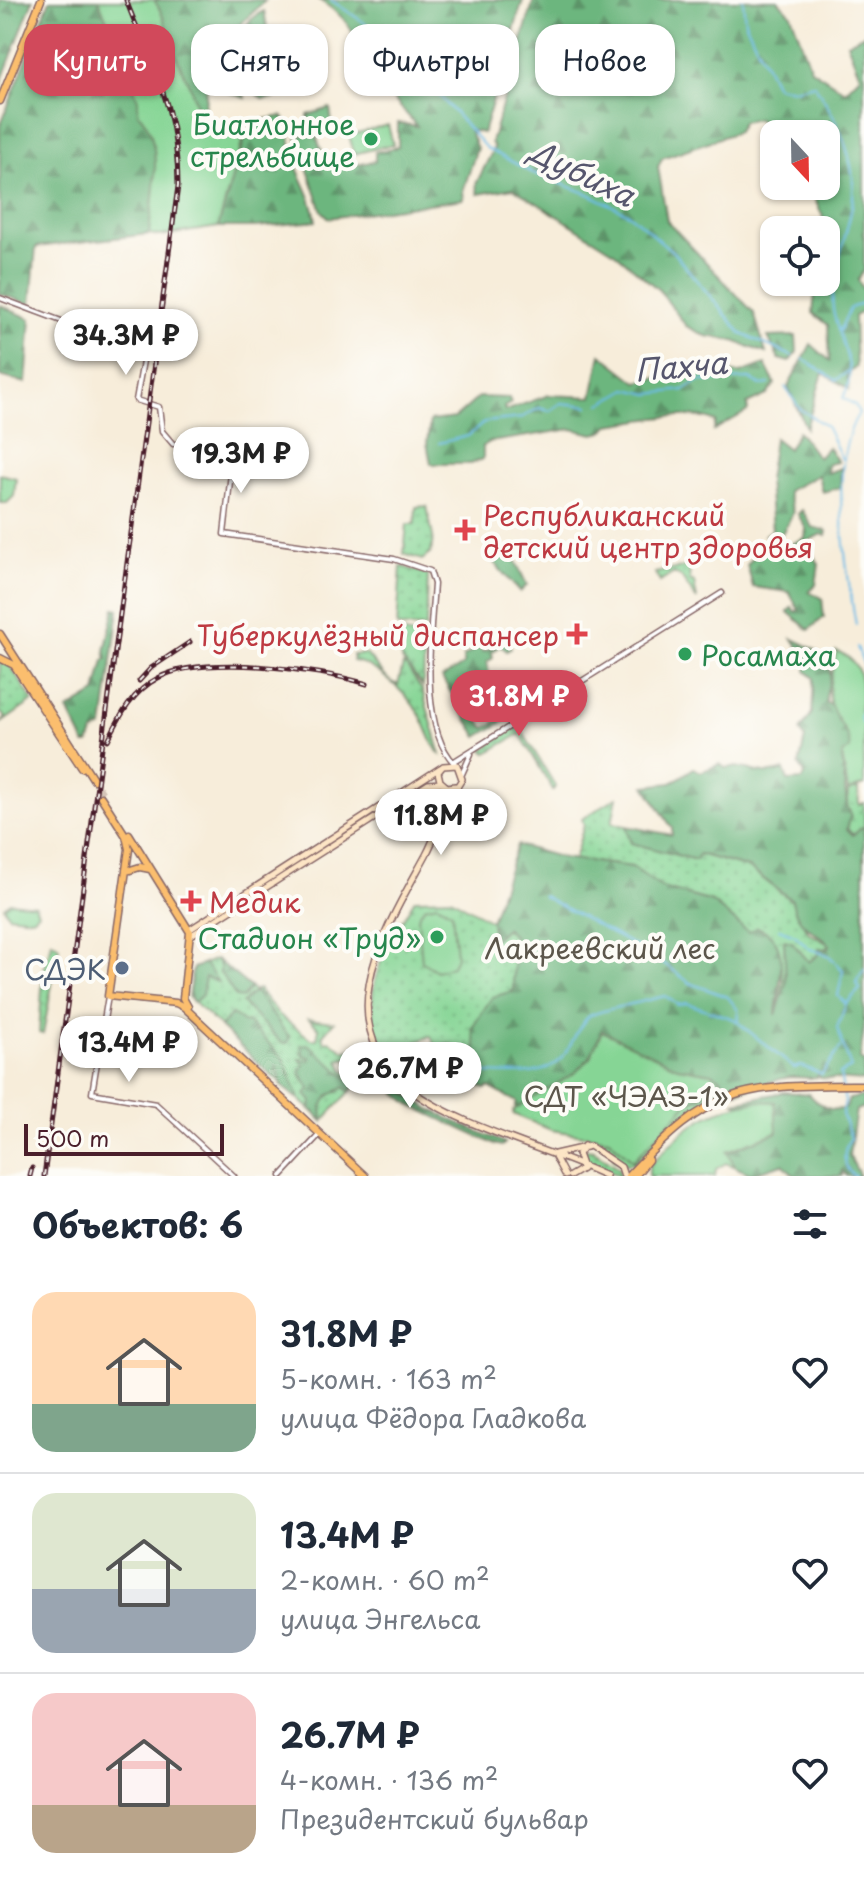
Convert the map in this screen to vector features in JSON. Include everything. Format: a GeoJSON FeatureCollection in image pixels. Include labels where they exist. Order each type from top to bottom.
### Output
{"type":"FeatureCollection","features":[{"type":"Feature","properties":{"kind":"main road"},"geometry":{"type":"LineString","coordinates":[[0,101],[41,0]]}},
{"type":"Feature","properties":{"kind":"main road"},"geometry":{"type":"LineString","coordinates":[[2,635],[93,781],[18,670],[0,657],[7,649],[2,635]]}},
{"type":"Feature","properties":{"kind":"main road"},"geometry":{"type":"LineString","coordinates":[[189,933],[391,804],[441,767],[453,763],[462,774],[435,836],[401,897]]}},
{"type":"Feature","properties":{"kind":"main road"},"geometry":{"type":"LineString","coordinates":[[441,767],[438,777],[445,794],[442,813],[378,945],[369,983],[371,1024],[385,1063],[408,1087],[433,1104],[606,1176]]}},
{"type":"Feature","properties":{"kind":"main road"},"geometry":{"type":"LineString","coordinates":[[391,804],[432,782],[455,786]]}},
{"type":"Feature","properties":{"kind":"main road"},"geometry":{"type":"LineString","coordinates":[[321,1133],[176,1003],[108,996],[129,855],[126,836],[102,796],[189,933],[183,998],[189,1008],[367,1176]]}},
{"type":"Feature","properties":{"kind":"main road"},"geometry":{"type":"LineString","coordinates":[[129,855],[141,854]]}},
{"type":"Feature","properties":{"kind":"main road"},"geometry":{"type":"LineString","coordinates":[[127,871],[144,867],[150,869]]}},
{"type":"Feature","properties":{"kind":"main road"},"geometry":{"type":"LineString","coordinates":[[176,1003],[183,998]]}},
{"type":"Feature","properties":{"kind":"main road"},"geometry":{"type":"LineString","coordinates":[[635,1176],[685,1123],[729,1097],[775,1086],[864,1086]]}},
{"type":"Feature","properties":{"kind":"main road"},"geometry":{"type":"LineString","coordinates":[[554,1155],[585,1146],[594,1148],[621,1167],[626,1176],[640,1170]]}},
{"type":"Feature","properties":{"kind":"main road"},"geometry":{"type":"LineString","coordinates":[[585,1146],[578,1154],[582,1167],[599,1176]]}},
{"type":"Feature","properties":{"kind":"main road"},"geometry":{"type":"LineString","coordinates":[[554,1155],[568,1176],[582,1167]]}},
{"type":"Feature","properties":{"kind":"main road"},"geometry":{"type":"LineString","coordinates":[[621,1167],[640,1170]]}},
{"type":"Feature","properties":{"kind":"street"},"geometry":{"type":"LineString","coordinates":[[0,298],[139,350],[143,361],[136,400],[159,407],[162,431],[173,444],[185,445],[223,429],[234,434],[224,534],[416,564],[430,571],[434,584],[430,689],[444,749],[453,763],[722,593]]}},
{"type":"Feature","properties":{"kind":"street"},"geometry":{"type":"LineString","coordinates":[[462,774],[469,756],[479,747]]}},
{"type":"Feature","properties":{"kind":"street"},"geometry":{"type":"LineString","coordinates":[[441,767],[444,749]]}},
{"type":"Feature","properties":{"kind":"street"},"geometry":{"type":"LineString","coordinates":[[108,996],[92,1093],[156,1104],[234,1176]]}},
{"type":"Feature","properties":{"kind":"street"},"geometry":{"type":"LineString","coordinates":[[281,1176],[321,1133]]}},
{"type":"Feature","properties":{"kind":"green space"},"geometry":{"type":"Polygon","coordinates":[[[0,0],[33,0],[0,85],[0,0]]]}},
{"type":"Feature","properties":{"kind":"green space"},"geometry":{"type":"Polygon","coordinates":[[[50,0],[99,0],[108,24],[40,24],[50,0]]]}},
{"type":"Feature","properties":{"kind":"green space"},"geometry":{"type":"Polygon","coordinates":[[[99,0],[154,0],[165,24],[108,24],[99,0]]]}},
{"type":"Feature","properties":{"kind":"green space"},"geometry":{"type":"Polygon","coordinates":[[[154,0],[266,0],[240,24],[191,24],[191,88],[175,53],[175,24],[166,24],[154,0]]]}},
{"type":"Feature","properties":{"kind":"green space"},"geometry":{"type":"Polygon","coordinates":[[[319,0],[523,0],[516,24],[347,24],[319,0]]]}},
{"type":"Feature","properties":{"kind":"green space"},"geometry":{"type":"Polygon","coordinates":[[[534,0],[778,0],[791,14],[811,69],[845,91],[860,76],[847,43],[864,34],[864,270],[858,280],[864,291],[864,311],[854,316],[856,367],[847,375],[849,389],[823,373],[806,428],[788,387],[811,344],[830,361],[828,325],[813,313],[815,296],[840,296],[840,216],[823,216],[815,200],[840,200],[840,120],[757,119],[742,122],[737,132],[662,158],[658,167],[667,221],[754,313],[766,353],[731,340],[706,336],[686,326],[660,291],[613,251],[513,188],[478,194],[476,184],[494,148],[491,142],[505,96],[519,96],[519,50],[534,0]]]}},
{"type":"Feature","properties":{"kind":"green space"},"geometry":{"type":"Polygon","coordinates":[[[264,11],[266,24],[247,24],[264,11]]]}},
{"type":"Feature","properties":{"kind":"green space"},"geometry":{"type":"Polygon","coordinates":[[[175,54],[194,96],[199,126],[243,139],[218,227],[160,236],[149,234],[155,154],[147,124],[138,113],[137,96],[175,96],[175,54]]]}},
{"type":"Feature","properties":{"kind":"green space"},"geometry":{"type":"Polygon","coordinates":[[[24,66],[24,96],[137,96],[138,113],[147,124],[155,153],[149,234],[36,247],[31,304],[0,294],[0,126],[24,66]]]}},
{"type":"Feature","properties":{"kind":"green space"},"geometry":{"type":"Polygon","coordinates":[[[193,96],[206,96],[205,108],[198,111],[193,96]]]}},
{"type":"Feature","properties":{"kind":"green space"},"geometry":{"type":"Polygon","coordinates":[[[391,96],[494,96],[483,133],[469,130],[477,148],[463,191],[464,199],[329,218],[322,211],[297,138],[309,132],[308,115],[330,108],[332,123],[315,127],[322,151],[334,163],[342,165],[375,161],[375,152],[398,147],[398,123],[417,126],[391,96]]]}},
{"type":"Feature","properties":{"kind":"green space"},"geometry":{"type":"Polygon","coordinates":[[[282,116],[288,126],[294,159],[316,221],[218,227],[250,122],[282,116]]]}},
{"type":"Feature","properties":{"kind":"green space","name":"Биатлонное стрельбище"},"geometry":{"type":"Polygon","coordinates":[[[388,125],[393,144],[354,154],[349,135],[388,125]]]}},
{"type":"Feature","properties":{"kind":"green space"},"geometry":{"type":"Polygon","coordinates":[[[0,305],[31,319],[26,383],[0,376],[0,305]]]}},
{"type":"Feature","properties":{"kind":"green space"},"geometry":{"type":"Polygon","coordinates":[[[796,336],[797,352],[789,362],[779,359],[768,337],[796,336]]]}},
{"type":"Feature","properties":{"kind":"green space"},"geometry":{"type":"Polygon","coordinates":[[[601,354],[637,382],[693,370],[741,373],[765,364],[775,384],[767,395],[747,404],[748,411],[714,430],[716,422],[705,418],[679,416],[649,419],[609,425],[603,432],[594,434],[572,429],[490,442],[483,446],[483,459],[471,464],[431,464],[427,443],[430,421],[455,418],[479,397],[509,398],[511,403],[504,407],[505,411],[549,395],[592,397],[601,354]]]}},
{"type":"Feature","properties":{"kind":"green space"},"geometry":{"type":"Polygon","coordinates":[[[798,431],[818,458],[828,447],[838,462],[828,464],[827,473],[841,468],[840,488],[822,492],[818,475],[787,491],[793,513],[780,537],[765,535],[772,530],[768,480],[774,438],[788,449],[798,431]]]}},
{"type":"Feature","properties":{"kind":"green space"},"geometry":{"type":"Polygon","coordinates":[[[0,474],[16,478],[14,496],[7,503],[0,503],[0,474]]]}},
{"type":"Feature","properties":{"kind":"green space"},"geometry":{"type":"Polygon","coordinates":[[[427,506],[433,537],[431,553],[422,560],[404,554],[407,524],[415,524],[416,507],[427,506]]]}},
{"type":"Feature","properties":{"kind":"green space"},"geometry":{"type":"Polygon","coordinates":[[[802,510],[812,527],[827,531],[826,536],[821,534],[806,542],[819,564],[816,585],[809,592],[822,598],[824,617],[809,630],[788,612],[792,607],[795,612],[799,610],[789,592],[753,587],[747,565],[763,545],[791,544],[805,538],[806,529],[798,514],[802,510]]]}},
{"type":"Feature","properties":{"kind":"green space"},"geometry":{"type":"Polygon","coordinates":[[[505,548],[506,557],[514,558],[527,585],[520,592],[490,558],[505,548]]]}},
{"type":"Feature","properties":{"kind":"green space"},"geometry":{"type":"Polygon","coordinates":[[[401,566],[428,575],[426,628],[397,627],[401,566]]]}},
{"type":"Feature","properties":{"kind":"green space"},"geometry":{"type":"Polygon","coordinates":[[[689,566],[690,582],[694,582],[697,600],[681,577],[674,573],[660,582],[655,573],[689,566]]]}},
{"type":"Feature","properties":{"kind":"green space"},"geometry":{"type":"Polygon","coordinates":[[[115,608],[119,609],[103,727],[93,733],[89,744],[85,744],[68,710],[96,693],[104,660],[107,659],[105,651],[115,608]]]}},
{"type":"Feature","properties":{"kind":"green space"},"geometry":{"type":"Polygon","coordinates":[[[401,632],[417,636],[425,633],[423,686],[402,660],[401,632]]]}},
{"type":"Feature","properties":{"kind":"green space"},"geometry":{"type":"Polygon","coordinates":[[[505,632],[511,648],[507,651],[501,646],[492,652],[493,658],[487,662],[490,681],[464,698],[485,728],[511,713],[513,716],[478,737],[442,678],[463,665],[463,657],[478,647],[483,652],[496,645],[493,640],[505,632]]]}},
{"type":"Feature","properties":{"kind":"green space","name":"Лакреевский лес"},"geometry":{"type":"Polygon","coordinates":[[[793,639],[819,652],[828,663],[830,678],[826,703],[831,705],[850,740],[850,749],[842,756],[847,806],[851,814],[847,829],[853,835],[864,826],[864,1028],[860,1059],[864,1062],[864,1081],[820,1078],[818,1074],[817,1078],[791,1077],[730,1093],[710,1092],[689,1102],[722,1079],[711,1073],[677,1067],[602,1031],[590,1057],[575,1073],[515,1109],[517,1102],[441,1066],[430,1072],[412,1065],[416,1056],[447,1044],[468,1056],[476,1048],[472,1028],[492,997],[513,991],[514,937],[506,928],[493,940],[491,921],[517,845],[563,858],[632,867],[662,888],[712,902],[748,932],[757,927],[769,934],[780,953],[776,1015],[786,983],[784,940],[792,942],[809,962],[817,956],[819,948],[828,949],[830,945],[802,922],[792,900],[749,868],[699,854],[696,860],[631,843],[626,826],[672,835],[672,828],[645,786],[671,783],[694,768],[701,772],[720,764],[725,768],[769,773],[784,770],[788,781],[803,780],[805,774],[799,765],[805,738],[800,731],[812,713],[814,678],[806,671],[808,662],[793,639]]]}},
{"type":"Feature","properties":{"kind":"green space"},"geometry":{"type":"Polygon","coordinates":[[[836,651],[857,667],[862,692],[860,711],[864,710],[864,785],[848,791],[842,755],[850,749],[849,743],[829,696],[836,651]]]}},
{"type":"Feature","properties":{"kind":"green space"},"geometry":{"type":"Polygon","coordinates":[[[366,654],[387,679],[370,667],[353,661],[353,655],[366,654]]]}},
{"type":"Feature","properties":{"kind":"green space"},"geometry":{"type":"Polygon","coordinates":[[[0,661],[11,667],[33,701],[0,724],[6,718],[0,712],[0,661]]]}},
{"type":"Feature","properties":{"kind":"green space"},"geometry":{"type":"Polygon","coordinates":[[[403,665],[406,666],[422,690],[441,755],[418,712],[391,682],[398,685],[403,665]]]}},
{"type":"Feature","properties":{"kind":"green space"},"geometry":{"type":"Polygon","coordinates":[[[515,727],[522,731],[556,787],[553,790],[520,734],[487,753],[483,750],[515,727]]]}},
{"type":"Feature","properties":{"kind":"green space"},"geometry":{"type":"Polygon","coordinates":[[[858,789],[859,805],[864,803],[864,826],[853,835],[847,829],[851,814],[847,806],[848,791],[858,789]]]}},
{"type":"Feature","properties":{"kind":"green space"},"geometry":{"type":"Polygon","coordinates":[[[617,797],[612,823],[626,826],[631,843],[696,860],[699,854],[749,868],[792,901],[808,932],[830,945],[809,962],[792,943],[784,941],[786,983],[774,1018],[783,981],[779,952],[748,932],[712,902],[661,888],[632,867],[574,860],[584,825],[582,819],[617,797]]]}},
{"type":"Feature","properties":{"kind":"green space"},"geometry":{"type":"Polygon","coordinates":[[[451,898],[491,921],[493,940],[506,928],[514,937],[513,991],[476,1034],[476,1048],[468,1056],[448,1044],[435,1046],[431,1036],[414,1043],[396,1069],[383,1051],[373,1018],[372,1000],[380,965],[415,899],[451,898]]]}},
{"type":"Feature","properties":{"kind":"green space"},"geometry":{"type":"Polygon","coordinates":[[[10,902],[35,905],[38,913],[32,918],[8,915],[4,907],[10,902]]]}},
{"type":"Feature","properties":{"kind":"green space","name":"Стадион «Труд»"},"geometry":{"type":"Polygon","coordinates":[[[437,904],[452,912],[456,956],[452,966],[437,971],[422,962],[418,917],[424,907],[437,904]]]}},
{"type":"Feature","properties":{"kind":"green space"},"geometry":{"type":"Polygon","coordinates":[[[52,941],[59,946],[43,1034],[39,1033],[43,973],[52,941]]]}},
{"type":"Feature","properties":{"kind":"green space"},"geometry":{"type":"Polygon","coordinates":[[[216,959],[254,991],[258,989],[279,1015],[311,1039],[317,1039],[319,1028],[309,1019],[334,1022],[322,1036],[325,1042],[330,1041],[345,1051],[356,1049],[369,1053],[339,1060],[343,1069],[358,1083],[323,1121],[188,997],[193,968],[216,959]]]}},
{"type":"Feature","properties":{"kind":"green space"},"geometry":{"type":"Polygon","coordinates":[[[216,959],[251,988],[242,998],[236,997],[219,971],[221,968],[216,959]]]}},
{"type":"Feature","properties":{"kind":"green space"},"geometry":{"type":"Polygon","coordinates":[[[205,964],[218,982],[205,977],[202,995],[193,1003],[189,992],[193,968],[205,964]]]}},
{"type":"Feature","properties":{"kind":"green space"},"geometry":{"type":"Polygon","coordinates":[[[255,991],[290,1037],[287,1043],[282,1043],[242,1003],[255,991]]]}},
{"type":"Feature","properties":{"kind":"green space"},"geometry":{"type":"Polygon","coordinates":[[[232,1014],[244,1023],[248,1022],[284,1059],[298,1096],[296,1098],[282,1086],[277,1065],[273,1077],[220,1027],[232,1014]]]}},
{"type":"Feature","properties":{"kind":"green space","name":"СДТ «ЧЭАЗ-1»"},"geometry":{"type":"Polygon","coordinates":[[[602,1031],[677,1067],[711,1073],[722,1080],[689,1102],[633,1161],[609,1139],[551,1130],[513,1114],[515,1109],[575,1073],[590,1058],[602,1031]]]}},
{"type":"Feature","properties":{"kind":"green space"},"geometry":{"type":"Polygon","coordinates":[[[301,1045],[309,1045],[356,1085],[350,1092],[345,1087],[330,1095],[322,1106],[323,1121],[311,1109],[312,1101],[306,1095],[310,1089],[300,1072],[304,1065],[300,1059],[309,1061],[311,1058],[303,1055],[301,1045]]]}},
{"type":"Feature","properties":{"kind":"green space"},"geometry":{"type":"Polygon","coordinates":[[[374,1056],[385,1073],[415,1099],[450,1119],[505,1143],[502,1146],[494,1144],[412,1106],[370,1071],[374,1056]]]}},
{"type":"Feature","properties":{"kind":"green space"},"geometry":{"type":"Polygon","coordinates":[[[710,1092],[719,1095],[685,1115],[634,1164],[623,1164],[613,1158],[614,1152],[603,1142],[599,1144],[587,1135],[609,1139],[633,1161],[689,1102],[710,1092]]]}},
{"type":"Feature","properties":{"kind":"green space"},"geometry":{"type":"Polygon","coordinates":[[[784,1092],[809,1094],[821,1105],[835,1110],[846,1108],[849,1099],[864,1096],[864,1107],[856,1110],[849,1155],[860,1176],[847,1176],[842,1171],[842,1176],[795,1176],[783,1164],[751,1174],[735,1167],[727,1152],[777,1132],[758,1101],[735,1102],[784,1092]]]}},
{"type":"Feature","properties":{"kind":"green space","name":"СДТ «ЧЭАЗ-1»"},"geometry":{"type":"Polygon","coordinates":[[[758,1101],[775,1102],[777,1132],[727,1151],[735,1167],[726,1163],[716,1169],[715,1176],[649,1176],[649,1166],[697,1122],[723,1109],[758,1101]]]}},
{"type":"Feature","properties":{"kind":"green space"},"geometry":{"type":"Polygon","coordinates":[[[585,1149],[593,1150],[619,1168],[621,1176],[584,1161],[580,1155],[585,1149]]]}},
{"type":"Feature","properties":{"kind":"waterway","name":"Дубиха"},"geometry":{"type":"LineString","coordinates":[[331,0],[382,35],[414,75],[438,94],[486,148],[533,173],[589,194],[629,214],[673,252],[742,334],[792,356]]}},
{"type":"Feature","properties":{"kind":"waterway"},"geometry":{"type":"LineString","coordinates":[[743,0],[745,22],[776,86],[794,89],[814,84],[838,126],[852,174],[850,219],[832,296],[835,321],[849,364],[850,375],[843,398],[855,405],[859,413],[849,434],[841,487],[844,546],[856,625]]}},
{"type":"Feature","properties":{"kind":"waterway"},"geometry":{"type":"LineString","coordinates":[[840,330],[850,308],[864,303]]}},
{"type":"Feature","properties":{"kind":"waterway","name":"Дубиха"},"geometry":{"type":"LineString","coordinates":[[803,359],[836,380],[849,371]]}},
{"type":"Feature","properties":{"kind":"waterway","name":"Пахча"},"geometry":{"type":"LineString","coordinates":[[601,404],[627,389],[649,394],[684,390],[699,381],[750,379],[761,385],[769,384]]}},
{"type":"Feature","properties":{"kind":"waterway","name":"Пахча"},"geometry":{"type":"LineString","coordinates":[[785,387],[800,409],[826,426],[842,459]]}},
{"type":"Feature","properties":{"kind":"waterway","name":"Пахча"},"geometry":{"type":"LineString","coordinates":[[439,443],[468,436],[485,422],[521,418],[539,408],[550,411],[561,403],[589,406]]}},
{"type":"Feature","properties":{"kind":"waterway"},"geometry":{"type":"LineString","coordinates":[[857,647],[864,665]]}},
{"type":"Feature","properties":{"kind":"waterway"},"geometry":{"type":"LineString","coordinates":[[864,702],[860,717],[864,725]]}},
{"type":"Feature","properties":{"kind":"waterway"},"geometry":{"type":"LineString","coordinates":[[543,896],[655,957],[690,983],[728,997],[738,1010],[739,1022]]}},
{"type":"Feature","properties":{"kind":"waterway"},"geometry":{"type":"LineString","coordinates":[[779,929],[795,935],[810,949],[828,955],[843,970],[838,996],[846,1004]]}},
{"type":"Feature","properties":{"kind":"waterway"},"geometry":{"type":"LineString","coordinates":[[855,1176],[848,1169],[845,1158],[851,1138],[842,1114],[845,1102],[840,1074],[851,1068],[837,1028],[846,1004],[860,989],[856,982],[864,969]]}},
{"type":"Feature","properties":{"kind":"waterway"},"geometry":{"type":"LineString","coordinates":[[484,1073],[524,1074],[545,1070],[561,1059],[588,1017],[665,996],[678,1005],[686,1003],[734,1019],[794,1068],[801,1066],[822,1074],[841,1047]]}},
{"type":"Feature","properties":{"kind":"tunnel"},"geometry":{"type":"LineString","coordinates":[[94,780],[104,795]]}},
{"type":"Feature","properties":{"kind":"railway"},"geometry":{"type":"LineString","coordinates":[[44,1176],[178,186],[169,111],[126,0]]}},
{"type":"Feature","properties":{"kind":"railway"},"geometry":{"type":"LineString","coordinates":[[139,681],[151,668],[190,642]]}},
{"type":"Feature","properties":{"kind":"railway"},"geometry":{"type":"LineString","coordinates":[[108,740],[141,690],[158,678],[178,671],[231,665],[261,666],[321,673],[367,684]]}},
{"type":"Feature","properties":{"kind":"railway"},"geometry":{"type":"LineString","coordinates":[[30,1176],[32,1168]]}},
{"type":"Feature","properties":{"kind":"place","name":"Биатлонное стрельбище"},"geometry":{"type":"Point","coordinates":[371,139]}},
{"type":"Feature","properties":{"kind":"place","name":"Республиканский детский центр здоровья"},"geometry":{"type":"Point","coordinates":[465,530]}},
{"type":"Feature","properties":{"kind":"place","name":"Туберкулёзный диспансер"},"geometry":{"type":"Point","coordinates":[577,634]}},
{"type":"Feature","properties":{"kind":"place","name":"Росамаха"},"geometry":{"type":"Point","coordinates":[685,654]}},
{"type":"Feature","properties":{"kind":"place","name":"Медик"},"geometry":{"type":"Point","coordinates":[191,901]}},
{"type":"Feature","properties":{"kind":"place","name":"Стадион «Труд»"},"geometry":{"type":"Point","coordinates":[437,937]}},
{"type":"Feature","properties":{"kind":"place","name":"СДЭК"},"geometry":{"type":"Point","coordinates":[122,968]}}]}
